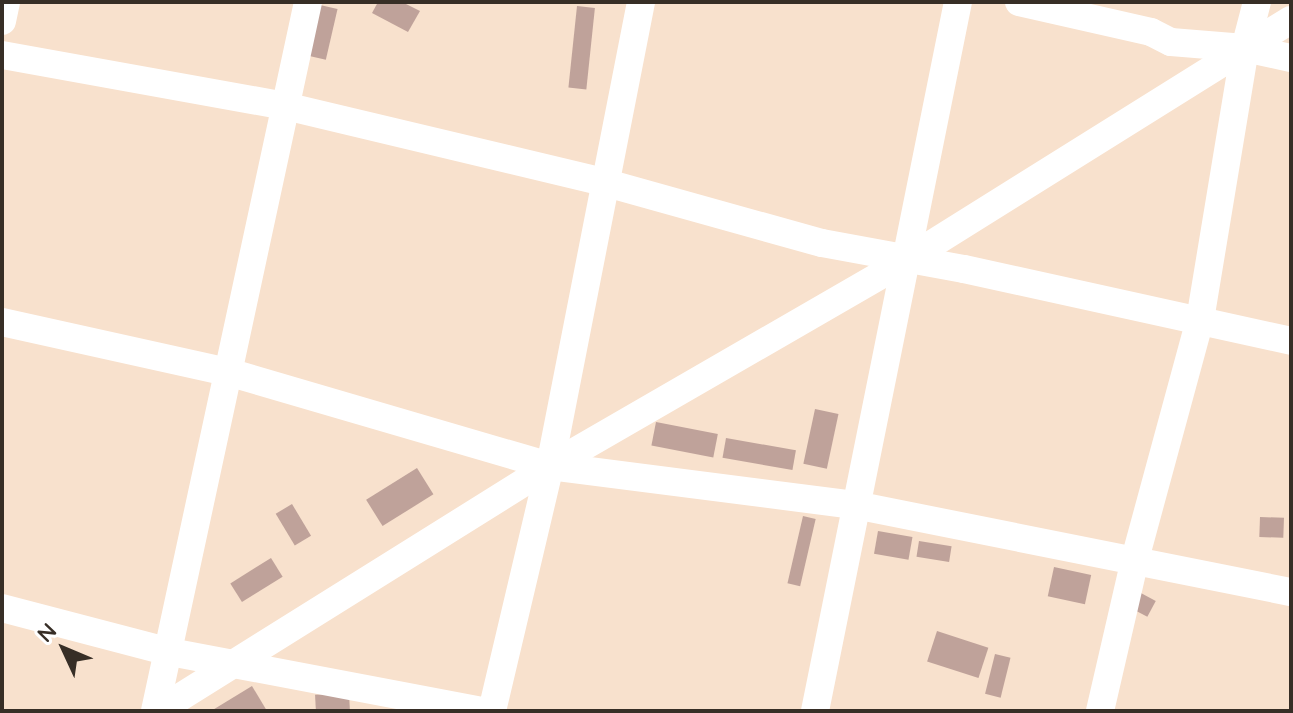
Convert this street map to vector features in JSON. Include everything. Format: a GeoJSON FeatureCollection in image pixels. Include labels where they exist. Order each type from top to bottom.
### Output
{"type":"FeatureCollection","features":[{"type":"Feature","properties":{"kind":"street"},"geometry":{"type":"LineString","coordinates":[[2,21],[6,2]]}},
{"type":"Feature","properties":{"kind":"street"},"geometry":{"type":"LineString","coordinates":[[156,711],[308,2]]}},
{"type":"Feature","properties":{"kind":"street"},"geometry":{"type":"LineString","coordinates":[[492,711],[550,466],[603,182],[641,2]]}},
{"type":"Feature","properties":{"kind":"street"},"geometry":{"type":"LineString","coordinates":[[815,711],[893,312],[908,259],[958,2]]}},
{"type":"Feature","properties":{"kind":"street"},"geometry":{"type":"LineString","coordinates":[[1019,2],[1151,32],[1171,42],[1245,48],[1291,58]]}},
{"type":"Feature","properties":{"kind":"street"},"geometry":{"type":"LineString","coordinates":[[1100,711],[1135,559],[1200,320],[1245,48],[1257,2]]}},
{"type":"Feature","properties":{"kind":"street"},"geometry":{"type":"LineString","coordinates":[[156,711],[550,466],[908,259],[1291,20]]}},
{"type":"Feature","properties":{"kind":"street"},"geometry":{"type":"LineString","coordinates":[[2,55],[285,106],[603,182],[822,243],[1291,341]]}},
{"type":"Feature","properties":{"kind":"street"},"geometry":{"type":"LineString","coordinates":[[2,322],[228,372],[550,466],[855,505],[1291,592]]}},
{"type":"Feature","properties":{"kind":"street"},"geometry":{"type":"LineString","coordinates":[[2,608],[170,652],[483,711]]}},
{"type":"Feature","properties":{"kind":"building"},"geometry":{"type":"Polygon","coordinates":[[[378,2],[402,2],[420,11],[408,32],[372,13],[378,2]]]}},
{"type":"Feature","properties":{"kind":"building"},"geometry":{"type":"Polygon","coordinates":[[[320,5],[338,9],[326,60],[308,56],[320,5]]]}},
{"type":"Feature","properties":{"kind":"building"},"geometry":{"type":"Polygon","coordinates":[[[577,6],[595,8],[586,89],[568,88],[577,6]]]}},
{"type":"Feature","properties":{"kind":"building"},"geometry":{"type":"Polygon","coordinates":[[[815,409],[838,414],[827,469],[803,464],[815,409]]]}},
{"type":"Feature","properties":{"kind":"building"},"geometry":{"type":"Polygon","coordinates":[[[656,422],[718,434],[713,458],[651,446],[656,422]]]}},
{"type":"Feature","properties":{"kind":"building"},"geometry":{"type":"Polygon","coordinates":[[[726,438],[796,450],[792,470],[723,458],[726,438]]]}},
{"type":"Feature","properties":{"kind":"building"},"geometry":{"type":"Polygon","coordinates":[[[417,468],[433,494],[383,526],[366,500],[417,468]]]}},
{"type":"Feature","properties":{"kind":"building"},"geometry":{"type":"Polygon","coordinates":[[[292,504],[311,536],[295,546],[276,514],[292,504]]]}},
{"type":"Feature","properties":{"kind":"building"},"geometry":{"type":"Polygon","coordinates":[[[803,516],[816,519],[800,586],[787,583],[803,516]]]}},
{"type":"Feature","properties":{"kind":"building"},"geometry":{"type":"Polygon","coordinates":[[[1260,517],[1284,518],[1283,538],[1259,537],[1260,517]]]}},
{"type":"Feature","properties":{"kind":"building"},"geometry":{"type":"Polygon","coordinates":[[[878,531],[912,537],[908,560],[874,554],[878,531]]]}},
{"type":"Feature","properties":{"kind":"building"},"geometry":{"type":"Polygon","coordinates":[[[919,541],[952,546],[949,562],[916,557],[919,541]]]}},
{"type":"Feature","properties":{"kind":"building"},"geometry":{"type":"Polygon","coordinates":[[[271,558],[283,577],[242,602],[230,583],[271,558]]]}},
{"type":"Feature","properties":{"kind":"building"},"geometry":{"type":"Polygon","coordinates":[[[1054,567],[1091,575],[1085,604],[1048,596],[1054,567]]]}},
{"type":"Feature","properties":{"kind":"building"},"geometry":{"type":"Polygon","coordinates":[[[1139,592],[1156,601],[1147,617],[1131,608],[1139,592]]]}},
{"type":"Feature","properties":{"kind":"building"},"geometry":{"type":"Polygon","coordinates":[[[937,631],[988,648],[978,678],[927,661],[937,631]]]}},
{"type":"Feature","properties":{"kind":"building"},"geometry":{"type":"Polygon","coordinates":[[[995,654],[1011,658],[1001,698],[985,694],[995,654]]]}},
{"type":"Feature","properties":{"kind":"building"},"geometry":{"type":"Polygon","coordinates":[[[252,686],[267,711],[211,711],[252,686]]]}},
{"type":"Feature","properties":{"kind":"building"},"geometry":{"type":"Polygon","coordinates":[[[349,693],[350,711],[316,711],[315,695],[349,693]]]}}]}
